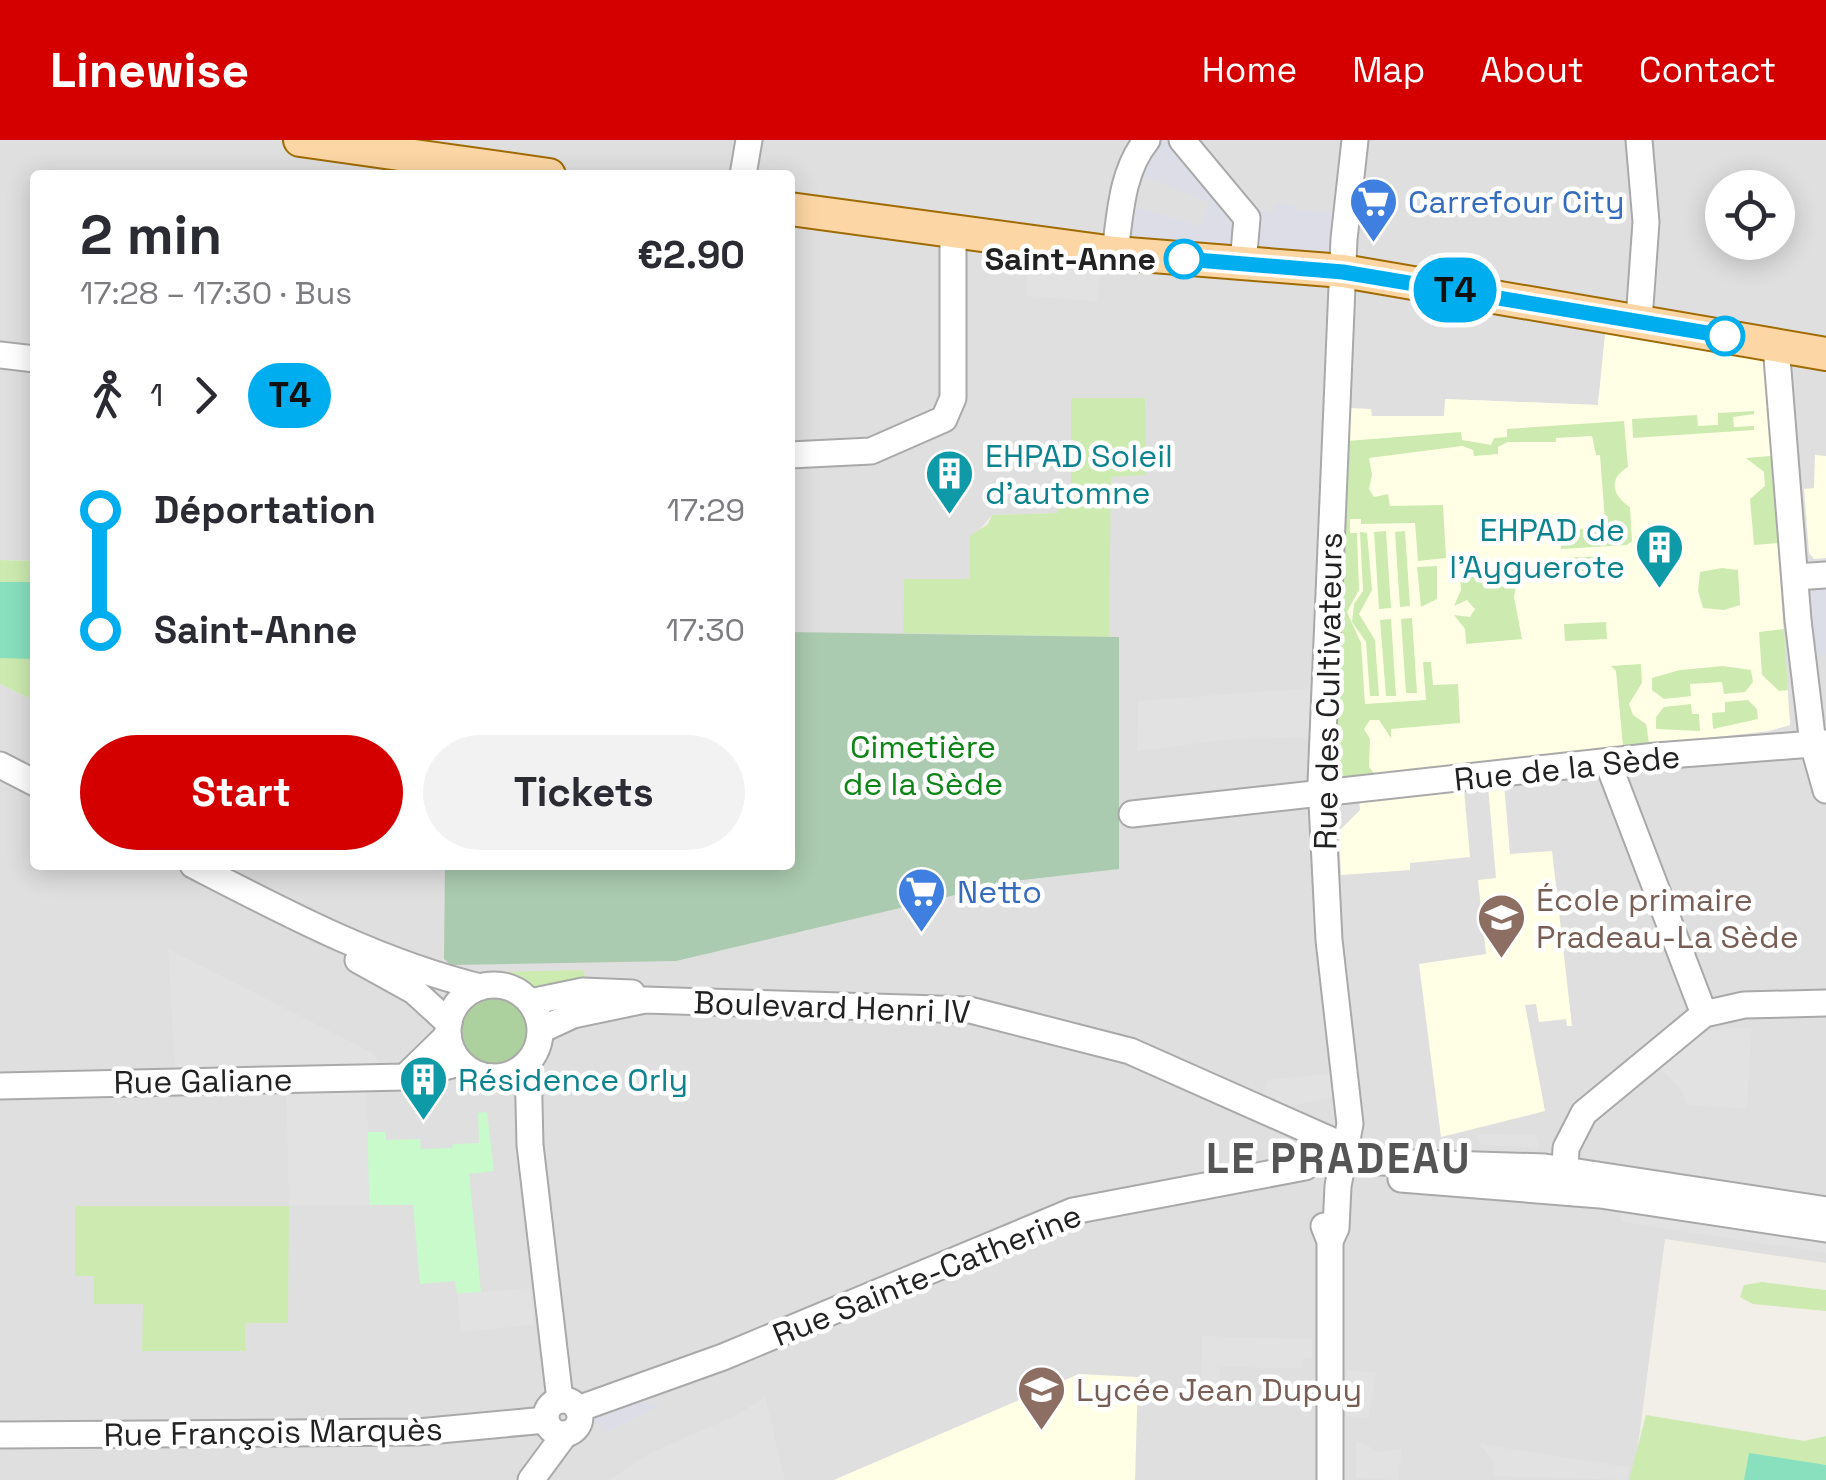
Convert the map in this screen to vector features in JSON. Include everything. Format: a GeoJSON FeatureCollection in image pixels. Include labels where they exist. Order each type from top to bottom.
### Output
{"type":"FeatureCollection","features":[{"type":"Feature","properties":{"kind":"main road"},"geometry":{"type":"LineString","coordinates":[[300,140],[433,167],[476,170]]}},
{"type":"Feature","properties":{"kind":"main road"},"geometry":{"type":"LineString","coordinates":[[795,209],[1115,252],[1343,272],[1826,354]]}},
{"type":"Feature","properties":{"kind":"street"},"geometry":{"type":"LineString","coordinates":[[744,170],[749,140]]}},
{"type":"Feature","properties":{"kind":"street"},"geometry":{"type":"LineString","coordinates":[[1115,252],[1126,182],[1134,156],[1147,140]]}},
{"type":"Feature","properties":{"kind":"street"},"geometry":{"type":"LineString","coordinates":[[1182,140],[1247,218],[1243,264]]}},
{"type":"Feature","properties":{"kind":"street","name":"Rue des Cultivateurs"},"geometry":{"type":"LineString","coordinates":[[1330,1480],[1330,1241],[1324,1232],[1324,1215],[1348,1109],[1349,1082],[1326,906],[1322,794],[1343,272],[1356,140]]}},
{"type":"Feature","properties":{"kind":"street"},"geometry":{"type":"LineString","coordinates":[[1639,140],[1646,222],[1639,320]]}},
{"type":"Feature","properties":{"kind":"street"},"geometry":{"type":"LineString","coordinates":[[795,455],[870,451],[944,419],[954,398],[953,228]]}},
{"type":"Feature","properties":{"kind":"street"},"geometry":{"type":"LineString","coordinates":[[1776,345],[1795,577],[1826,790]]}},
{"type":"Feature","properties":{"kind":"street"},"geometry":{"type":"LineString","coordinates":[[0,356],[30,359]]}},
{"type":"Feature","properties":{"kind":"street"},"geometry":{"type":"LineString","coordinates":[[1795,577],[1826,575]]}},
{"type":"Feature","properties":{"kind":"street","name":"Rue de la Sède"},"geometry":{"type":"LineString","coordinates":[[1132,814],[1820,744]]}},
{"type":"Feature","properties":{"kind":"street"},"geometry":{"type":"LineString","coordinates":[[1608,763],[1704,1014]]}},
{"type":"Feature","properties":{"kind":"street"},"geometry":{"type":"LineString","coordinates":[[0,765],[30,780]]}},
{"type":"Feature","properties":{"kind":"street"},"geometry":{"type":"LineString","coordinates":[[203,870],[332,937],[437,976],[480,987],[508,987],[530,1002],[540,1030],[528,1062],[530,1145],[562,1416],[531,1480]]}},
{"type":"Feature","properties":{"kind":"street"},"geometry":{"type":"LineString","coordinates":[[332,937],[356,958],[414,991],[448,1029],[460,1063],[484,1076],[497,1077],[528,1062]]}},
{"type":"Feature","properties":{"kind":"street"},"geometry":{"type":"LineString","coordinates":[[405,1077],[448,1029],[460,1000],[480,987]]}},
{"type":"Feature","properties":{"kind":"street","name":"Boulevard Henri IV"},"geometry":{"type":"LineString","coordinates":[[530,1002],[583,990],[634,993],[645,1000]]}},
{"type":"Feature","properties":{"kind":"street","name":"Boulevard Henri IV"},"geometry":{"type":"LineString","coordinates":[[540,1030],[572,1016],[645,1000],[970,1010],[1130,1051],[1242,1104],[1264,1123],[1338,1155]]}},
{"type":"Feature","properties":{"kind":"street"},"geometry":{"type":"LineString","coordinates":[[1565,1170],[1566,1148],[1584,1113],[1704,1014],[1744,1006],[1826,1004]]}},
{"type":"Feature","properties":{"kind":"street","name":"Rue Galiane"},"geometry":{"type":"LineString","coordinates":[[0,1086],[405,1077],[460,1063]]}},
{"type":"Feature","properties":{"kind":"street"},"geometry":{"type":"LineString","coordinates":[[497,1077],[513,1096],[530,1145]]}},
{"type":"Feature","properties":{"kind":"street"},"geometry":{"type":"LineString","coordinates":[[1338,1155],[1380,1162],[1565,1170],[1826,1210]]}},
{"type":"Feature","properties":{"kind":"street"},"geometry":{"type":"LineString","coordinates":[[1338,1155],[1378,1178],[1600,1195],[1826,1229]]}},
{"type":"Feature","properties":{"kind":"street","name":"Rue Sainte-Catherine"},"geometry":{"type":"LineString","coordinates":[[562,1416],[723,1358],[1074,1212],[1274,1174],[1338,1155]]}},
{"type":"Feature","properties":{"kind":"street","name":"Rue François Marquès"},"geometry":{"type":"LineString","coordinates":[[0,1435],[418,1432],[562,1416]]}},
{"type":"Feature","properties":{"kind":"shaded area"},"geometry":{"type":"Polygon","coordinates":[[[0,140],[1826,140],[1826,1263],[1665,1239],[1635,1468],[1629,1480],[0,1480],[0,684],[30,699],[30,870],[795,870],[795,170],[30,170],[30,561],[0,560],[0,140]],[[1606,326],[1598,405],[1446,399],[1445,416],[1371,416],[1346,460],[1334,773],[1342,779],[1769,731],[1790,725],[1765,362],[1606,326]],[[1145,398],[1058,513],[992,515],[976,534],[970,579],[905,579],[1108,637],[1111,476],[1145,398]],[[75,1206],[75,1276],[94,1276],[95,1304],[143,1304],[245,1351],[245,1323],[288,1323],[75,1206]]]}},
{"type":"Feature","properties":{"kind":"shaded area"},"geometry":{"type":"Polygon","coordinates":[[[1139,140],[1169,140],[1230,212],[1233,208],[1240,250],[1125,244],[1139,140]],[[1143,176],[1142,182],[1135,180],[1134,206],[1201,227],[1209,203],[1143,176]]]}},
{"type":"Feature","properties":{"kind":"shaded area"},"geometry":{"type":"Polygon","coordinates":[[[1276,203],[1296,206],[1296,210],[1336,213],[1330,256],[1255,258],[1253,209],[1274,212],[1276,203]]]}},
{"type":"Feature","properties":{"kind":"shaded area"},"geometry":{"type":"Polygon","coordinates":[[[1027,257],[1102,265],[1097,301],[1027,296],[1027,257]]]}},
{"type":"Feature","properties":{"kind":"shaded area"},"geometry":{"type":"Polygon","coordinates":[[[1606,325],[1759,355],[1765,362],[1790,725],[1769,731],[1342,779],[1334,773],[1347,408],[1371,409],[1372,416],[1444,416],[1445,399],[1598,405],[1606,325]]]}},
{"type":"Feature","properties":{"kind":"shaded area"},"geometry":{"type":"Polygon","coordinates":[[[1815,455],[1826,456],[1826,558],[1814,559],[1809,553],[1804,489],[1814,488],[1815,455]]]}},
{"type":"Feature","properties":{"kind":"shaded area"},"geometry":{"type":"Polygon","coordinates":[[[1826,590],[1826,655],[1814,655],[1812,591],[1826,590]]]}},
{"type":"Feature","properties":{"kind":"shaded area"},"geometry":{"type":"Polygon","coordinates":[[[1310,688],[1309,737],[1232,739],[1137,751],[1138,701],[1310,688]]]}},
{"type":"Feature","properties":{"kind":"shaded area","name":"École primaire Pradeau-La Sède"},"geometry":{"type":"Polygon","coordinates":[[[1504,784],[1510,854],[1552,851],[1572,1026],[1567,1026],[1566,1019],[1539,1022],[1536,1004],[1525,1005],[1545,1111],[1441,1137],[1419,964],[1486,954],[1478,880],[1496,878],[1488,786],[1504,784]]]}},
{"type":"Feature","properties":{"kind":"shaded area"},"geometry":{"type":"Polygon","coordinates":[[[1464,790],[1470,857],[1410,863],[1410,870],[1341,875],[1339,831],[1360,810],[1359,799],[1464,790]]]}},
{"type":"Feature","properties":{"kind":"shaded area"},"geometry":{"type":"Polygon","coordinates":[[[168,949],[371,1052],[381,1064],[175,1070],[168,949]]]}},
{"type":"Feature","properties":{"kind":"shaded area"},"geometry":{"type":"Polygon","coordinates":[[[1752,1028],[1747,1109],[1687,1105],[1682,1091],[1658,1066],[1704,1032],[1752,1028]]]}},
{"type":"Feature","properties":{"kind":"shaded area"},"geometry":{"type":"Polygon","coordinates":[[[1339,1073],[1341,1095],[1288,1107],[1264,1093],[1268,1080],[1339,1073]]]}},
{"type":"Feature","properties":{"kind":"shaded area"},"geometry":{"type":"Polygon","coordinates":[[[367,1088],[369,1205],[289,1206],[286,1089],[367,1088]]]}},
{"type":"Feature","properties":{"kind":"shaded area"},"geometry":{"type":"Polygon","coordinates":[[[1475,1134],[1534,1135],[1540,1148],[1482,1145],[1475,1134]]]}},
{"type":"Feature","properties":{"kind":"shaded area"},"geometry":{"type":"Polygon","coordinates":[[[1622,1211],[1826,1242],[1826,1253],[1621,1222],[1622,1211]]]}},
{"type":"Feature","properties":{"kind":"shaded area"},"geometry":{"type":"Polygon","coordinates":[[[530,1288],[534,1325],[461,1332],[457,1294],[530,1288]]]}},
{"type":"Feature","properties":{"kind":"shaded area"},"geometry":{"type":"Polygon","coordinates":[[[1202,1336],[1312,1339],[1312,1358],[1304,1358],[1303,1368],[1220,1367],[1219,1383],[1201,1383],[1202,1336]]]}},
{"type":"Feature","properties":{"kind":"shaded area"},"geometry":{"type":"Polygon","coordinates":[[[1347,1370],[1377,1373],[1368,1418],[1347,1416],[1347,1370]]]}},
{"type":"Feature","properties":{"kind":"shaded area","name":"Lycée Jean Dupuy"},"geometry":{"type":"Polygon","coordinates":[[[1079,1374],[1138,1377],[1135,1480],[834,1480],[1079,1374]]]}},
{"type":"Feature","properties":{"kind":"shaded area"},"geometry":{"type":"Polygon","coordinates":[[[765,1397],[785,1480],[609,1480],[650,1453],[737,1415],[765,1397]]]}},
{"type":"Feature","properties":{"kind":"shaded area"},"geometry":{"type":"Polygon","coordinates":[[[626,1399],[660,1406],[607,1432],[587,1416],[626,1399]]]}},
{"type":"Feature","properties":{"kind":"shaded area"},"geometry":{"type":"Polygon","coordinates":[[[1356,1440],[1380,1452],[1402,1448],[1398,1480],[1356,1478],[1356,1440]]]}},
{"type":"Feature","properties":{"kind":"shaded area"},"geometry":{"type":"Polygon","coordinates":[[[1479,1444],[1629,1467],[1627,1480],[1493,1476],[1494,1462],[1479,1444]]]}},
{"type":"Feature","properties":{"kind":"green space"},"geometry":{"type":"Polygon","coordinates":[[[1071,398],[1145,398],[1146,475],[1111,477],[1109,637],[903,633],[904,579],[970,579],[970,536],[988,524],[992,515],[1058,513],[1058,494],[1071,493],[1071,398]]]}},
{"type":"Feature","properties":{"kind":"green space"},"geometry":{"type":"Polygon","coordinates":[[[1754,411],[1733,417],[1734,427],[1754,426],[1754,430],[1633,438],[1632,419],[1697,415],[1698,426],[1718,425],[1718,413],[1754,411]]]}},
{"type":"Feature","properties":{"kind":"green space"},"geometry":{"type":"Polygon","coordinates":[[[1624,421],[1628,467],[1617,477],[1615,487],[1630,507],[1632,541],[1627,545],[1561,549],[1558,517],[1570,517],[1579,529],[1601,527],[1605,521],[1600,455],[1596,455],[1592,436],[1556,438],[1556,442],[1508,442],[1498,447],[1498,454],[1474,456],[1473,450],[1462,446],[1369,458],[1369,489],[1374,497],[1388,494],[1390,506],[1443,505],[1446,558],[1418,561],[1415,523],[1361,524],[1361,519],[1350,519],[1350,533],[1357,533],[1359,590],[1347,612],[1361,643],[1365,704],[1426,700],[1423,662],[1431,662],[1433,685],[1458,684],[1460,723],[1391,729],[1391,738],[1379,720],[1370,720],[1364,729],[1370,739],[1369,767],[1375,775],[1342,779],[1334,773],[1347,441],[1461,432],[1462,440],[1491,445],[1494,438],[1507,437],[1507,429],[1624,421]]]}},
{"type":"Feature","properties":{"kind":"green space"},"geometry":{"type":"Polygon","coordinates":[[[1771,456],[1778,543],[1754,545],[1750,499],[1765,486],[1764,472],[1746,458],[1771,456]]]}},
{"type":"Feature","properties":{"kind":"green space"},"geometry":{"type":"Polygon","coordinates":[[[1386,531],[1391,608],[1379,609],[1374,532],[1386,531]]]}},
{"type":"Feature","properties":{"kind":"green space"},"geometry":{"type":"Polygon","coordinates":[[[1405,531],[1410,606],[1400,607],[1395,532],[1405,531]]]}},
{"type":"Feature","properties":{"kind":"green space"},"geometry":{"type":"Polygon","coordinates":[[[1360,532],[1367,533],[1372,590],[1359,614],[1375,640],[1379,696],[1370,696],[1366,642],[1352,622],[1354,604],[1363,591],[1360,532]]]}},
{"type":"Feature","properties":{"kind":"green space"},"geometry":{"type":"Polygon","coordinates":[[[1604,556],[1605,572],[1563,574],[1562,558],[1604,556]]]}},
{"type":"Feature","properties":{"kind":"green space"},"geometry":{"type":"Polygon","coordinates":[[[0,560],[30,561],[30,699],[0,684],[0,560]]]}},
{"type":"Feature","properties":{"kind":"green space"},"geometry":{"type":"Polygon","coordinates":[[[1437,566],[1437,599],[1421,607],[1417,567],[1437,566]]]}},
{"type":"Feature","properties":{"kind":"green space"},"geometry":{"type":"Polygon","coordinates":[[[1519,569],[1514,597],[1522,639],[1466,644],[1465,629],[1454,615],[1470,617],[1475,609],[1467,600],[1454,606],[1461,590],[1460,573],[1519,569]]]}},
{"type":"Feature","properties":{"kind":"green space"},"geometry":{"type":"Polygon","coordinates":[[[1738,570],[1740,605],[1724,610],[1703,608],[1698,591],[1700,572],[1738,570]]]}},
{"type":"Feature","properties":{"kind":"green space"},"geometry":{"type":"Polygon","coordinates":[[[0,582],[30,582],[30,659],[0,658],[0,582]]]}},
{"type":"Feature","properties":{"kind":"green space"},"geometry":{"type":"Polygon","coordinates":[[[1412,618],[1417,693],[1406,693],[1401,619],[1412,618]]]}},
{"type":"Feature","properties":{"kind":"green space"},"geometry":{"type":"Polygon","coordinates":[[[1391,619],[1396,696],[1386,696],[1380,620],[1391,619]]]}},
{"type":"Feature","properties":{"kind":"green space"},"geometry":{"type":"Polygon","coordinates":[[[1606,622],[1607,639],[1565,641],[1564,624],[1606,622]]]}},
{"type":"Feature","properties":{"kind":"green space"},"geometry":{"type":"Polygon","coordinates":[[[1784,629],[1788,690],[1779,691],[1762,675],[1759,632],[1784,629]]]}},
{"type":"Feature","properties":{"kind":"green space","name":"Cimetière de la Sède"},"geometry":{"type":"Polygon","coordinates":[[[795,632],[1119,637],[1119,869],[1014,881],[676,961],[451,965],[444,959],[445,870],[795,870],[795,632]]]}},
{"type":"Feature","properties":{"kind":"green space"},"geometry":{"type":"Polygon","coordinates":[[[1641,664],[1642,683],[1629,704],[1633,715],[1646,724],[1649,743],[1623,746],[1616,671],[1611,666],[1641,664]]]}},
{"type":"Feature","properties":{"kind":"green space"},"geometry":{"type":"Polygon","coordinates":[[[1723,666],[1751,670],[1753,682],[1745,692],[1724,694],[1722,682],[1690,684],[1691,696],[1664,699],[1652,690],[1652,678],[1680,670],[1723,666]]]}},
{"type":"Feature","properties":{"kind":"green space"},"geometry":{"type":"Polygon","coordinates":[[[1748,700],[1757,709],[1758,719],[1713,729],[1712,713],[1725,712],[1725,702],[1748,700]]]}},
{"type":"Feature","properties":{"kind":"green space"},"geometry":{"type":"Polygon","coordinates":[[[1691,704],[1692,714],[1699,714],[1700,731],[1656,729],[1656,717],[1664,707],[1691,704]]]}},
{"type":"Feature","properties":{"kind":"green space"},"geometry":{"type":"Polygon","coordinates":[[[583,970],[586,979],[533,991],[518,981],[495,976],[495,972],[583,970]]]}},
{"type":"Feature","properties":{"kind":"green space"},"geometry":{"type":"Polygon","coordinates":[[[496,994],[523,1005],[534,1032],[523,1059],[496,1070],[469,1059],[458,1032],[469,1005],[496,994]]]}},
{"type":"Feature","properties":{"kind":"green space"},"geometry":{"type":"Polygon","coordinates":[[[487,1112],[494,1171],[469,1174],[481,1292],[457,1294],[455,1281],[420,1284],[413,1205],[369,1205],[367,1132],[385,1132],[386,1140],[420,1139],[421,1149],[452,1148],[453,1144],[479,1143],[478,1113],[487,1112]]]}},
{"type":"Feature","properties":{"kind":"green space"},"geometry":{"type":"Polygon","coordinates":[[[75,1206],[289,1206],[288,1323],[245,1323],[245,1351],[142,1351],[143,1304],[94,1304],[94,1276],[75,1276],[75,1206]]]}},
{"type":"Feature","properties":{"kind":"green space"},"geometry":{"type":"Polygon","coordinates":[[[1762,1282],[1826,1290],[1826,1311],[1753,1304],[1740,1297],[1744,1285],[1762,1282]]]}},
{"type":"Feature","properties":{"kind":"green space"},"geometry":{"type":"Polygon","coordinates":[[[1646,1415],[1804,1441],[1826,1436],[1826,1480],[1629,1480],[1646,1415]]]}},
{"type":"Feature","properties":{"kind":"green space"},"geometry":{"type":"Polygon","coordinates":[[[1749,1453],[1826,1465],[1826,1480],[1744,1480],[1749,1453]]]}},
{"type":"Feature","properties":{"kind":"bus line","name":"T4"},"geometry":{"type":"LineString","coordinates":[[1184,259],[1343,272],[1725,336]]}},
{"type":"Feature","properties":{"kind":"place","name":"Carrefour City"},"geometry":{"type":"Point","coordinates":[1373,244]}},
{"type":"Feature","properties":{"kind":"place","name":"Saint-Anne"},"geometry":{"type":"Point","coordinates":[1184,259]}},
{"type":"Feature","properties":{"kind":"place","name":"EHPAD Soleil d'automne"},"geometry":{"type":"Point","coordinates":[950,516]}},
{"type":"Feature","properties":{"kind":"place","name":"EHPAD de l'Ayguerote"},"geometry":{"type":"Point","coordinates":[1660,590]}},
{"type":"Feature","properties":{"kind":"place","name":"Netto"},"geometry":{"type":"Point","coordinates":[922,934]}},
{"type":"Feature","properties":{"kind":"place","name":"École primaire Pradeau-La Sède"},"geometry":{"type":"Point","coordinates":[1501,960]}},
{"type":"Feature","properties":{"kind":"place","name":"Résidence Orly"},"geometry":{"type":"Point","coordinates":[423,1122]}},
{"type":"Feature","properties":{"kind":"place","name":"Lycée Jean Dupuy"},"geometry":{"type":"Point","coordinates":[1041,1432]}},
{"type":"Feature","properties":{"kind":"district","name":"LE PRADEAU"},"geometry":{"type":"Point","coordinates":[1339,1158]}}]}
